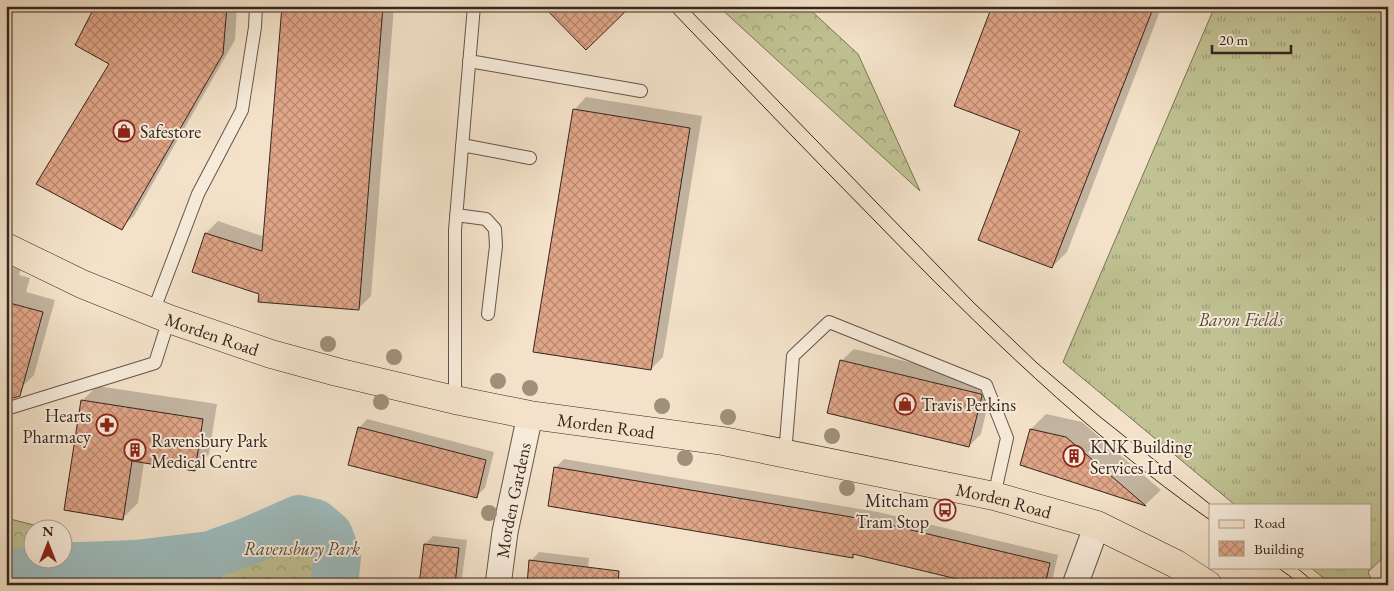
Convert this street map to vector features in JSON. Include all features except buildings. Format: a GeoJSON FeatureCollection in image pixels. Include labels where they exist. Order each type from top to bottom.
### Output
{"type":"FeatureCollection","features":[{"type":"Feature","properties":{"kind":"main road","name":"Morden Road"},"geometry":{"type":"LineString","coordinates":[[6,247],[82,284],[161,316],[271,354],[455,400],[530,415],[724,441],[994,496],[1097,525],[1176,564],[1208,585]]}},
{"type":"Feature","properties":{"kind":"street","name":"Morden Gardens"},"geometry":{"type":"LineString","coordinates":[[498,585],[505,532],[530,415]]}},
{"type":"Feature","properties":{"kind":"street"},"geometry":{"type":"LineString","coordinates":[[1075,585],[1097,525]]}},
{"type":"Feature","properties":{"kind":"lane"},"geometry":{"type":"LineString","coordinates":[[6,409],[155,363],[161,316],[198,194],[242,110],[255,27],[256,6]]}},
{"type":"Feature","properties":{"kind":"lane"},"geometry":{"type":"LineString","coordinates":[[455,400],[455,230],[474,6]]}},
{"type":"Feature","properties":{"kind":"lane"},"geometry":{"type":"LineString","coordinates":[[469,61],[641,90]]}},
{"type":"Feature","properties":{"kind":"lane"},"geometry":{"type":"LineString","coordinates":[[462,145],[530,158]]}},
{"type":"Feature","properties":{"kind":"lane"},"geometry":{"type":"LineString","coordinates":[[456,215],[486,219],[495,229],[496,246],[488,314]]}},
{"type":"Feature","properties":{"kind":"lane"},"geometry":{"type":"LineString","coordinates":[[785,454],[793,356],[829,322],[986,384],[1006,438],[994,496]]}},
{"type":"Feature","properties":{"kind":"green space"},"geometry":{"type":"Polygon","coordinates":[[[718,6],[806,6],[858,54],[920,191],[718,6]]]}},
{"type":"Feature","properties":{"kind":"green space","name":"Baron Fields"},"geometry":{"type":"Polygon","coordinates":[[[1215,6],[1388,6],[1388,553],[1368,572],[1374,585],[1332,585],[1311,568],[1372,568],[1372,504],[1234,504],[1063,362],[1215,6]]]}},
{"type":"Feature","properties":{"kind":"green space","name":"Ravensbury Park"},"geometry":{"type":"Polygon","coordinates":[[[298,510],[318,513],[344,522],[343,585],[83,585],[82,580],[69,581],[68,568],[72,568],[72,557],[135,556],[210,547],[298,510]]]}},
{"type":"Feature","properties":{"kind":"green space"},"geometry":{"type":"Polygon","coordinates":[[[6,518],[22,522],[22,563],[6,566],[6,518]]]}},
{"type":"Feature","properties":{"kind":"waterway"},"geometry":{"type":"LineString","coordinates":[[6,574],[54,567],[136,564],[210,555],[249,541],[299,519],[315,523],[329,535],[337,557],[334,585]]}},
{"type":"Feature","properties":{"kind":"tram line"},"geometry":{"type":"LineString","coordinates":[[667,6],[914,261],[1036,379],[1121,452],[1209,519]]}},
{"type":"Feature","properties":{"kind":"tram line"},"geometry":{"type":"LineString","coordinates":[[686,6],[974,303],[1037,363],[1099,416],[1210,504]]}},
{"type":"Feature","properties":{"kind":"tram line"},"geometry":{"type":"LineString","coordinates":[[1278,568],[1302,585]]}},
{"type":"Feature","properties":{"kind":"tram line"},"geometry":{"type":"LineString","coordinates":[[1297,568],[1317,585]]}},
{"type":"Feature","properties":{"kind":"place","name":"Safestore"},"geometry":{"type":"Point","coordinates":[124,131]}},
{"type":"Feature","properties":{"kind":"place","name":"Travis Perkins"},"geometry":{"type":"Point","coordinates":[905,404]}},
{"type":"Feature","properties":{"kind":"place","name":"Hearts Pharmacy"},"geometry":{"type":"Point","coordinates":[107,425]}},
{"type":"Feature","properties":{"kind":"place","name":"Ravensbury Park Medical Centre"},"geometry":{"type":"Point","coordinates":[135,450]}},
{"type":"Feature","properties":{"kind":"place","name":"KNK Building Services Ltd"},"geometry":{"type":"Point","coordinates":[1074,456]}},
{"type":"Feature","properties":{"kind":"place","name":"Mitcham Tram Stop"},"geometry":{"type":"Point","coordinates":[945,510]}}]}
